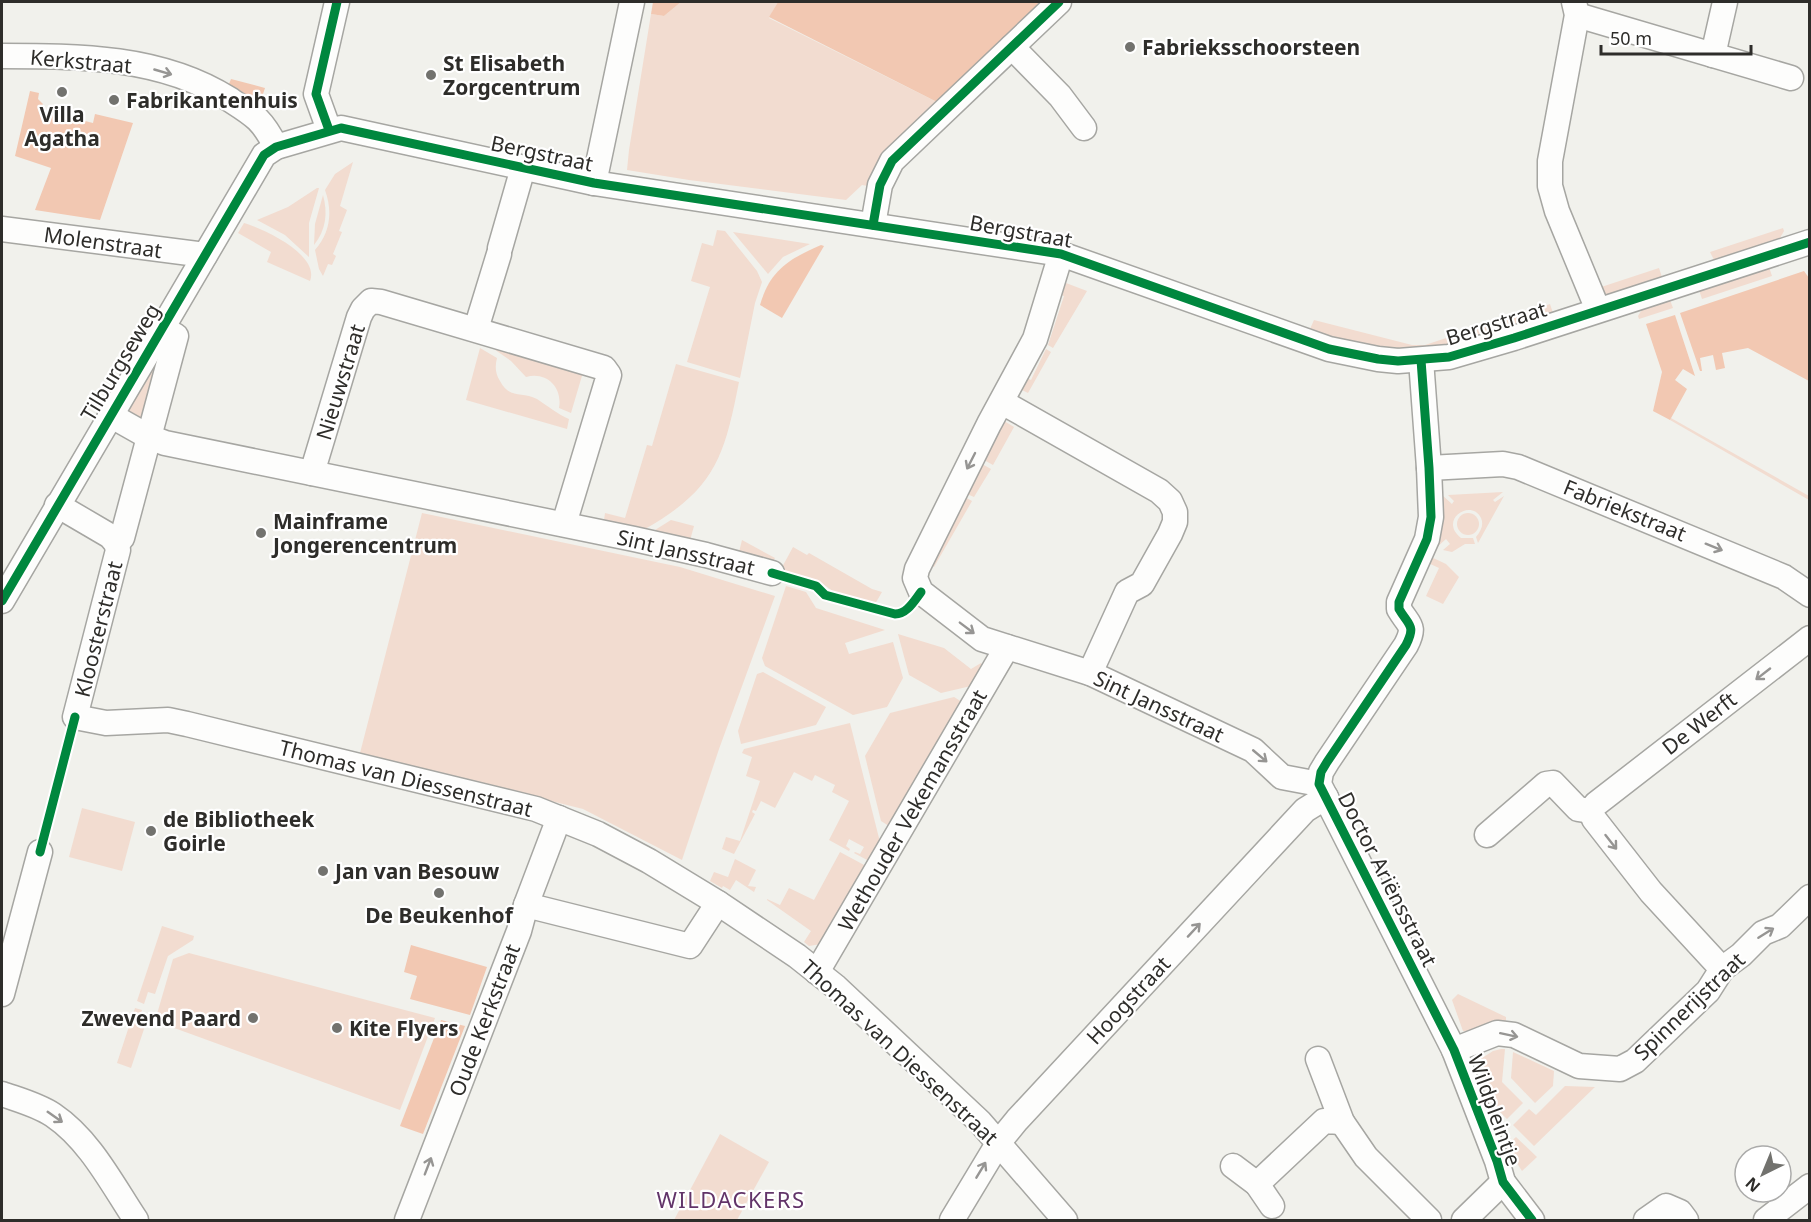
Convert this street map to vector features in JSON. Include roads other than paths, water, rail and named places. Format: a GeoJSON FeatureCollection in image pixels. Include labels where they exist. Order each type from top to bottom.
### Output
{"type":"FeatureCollection","features":[{"type":"Feature","properties":{"kind":"street"},"geometry":{"type":"LineString","coordinates":[[329,130],[315,94],[337,2]]}},
{"type":"Feature","properties":{"kind":"street"},"geometry":{"type":"LineString","coordinates":[[594,183],[632,2]]}},
{"type":"Feature","properties":{"kind":"street"},"geometry":{"type":"LineString","coordinates":[[873,225],[880,185],[892,160],[1059,2]]}},
{"type":"Feature","properties":{"kind":"street"},"geometry":{"type":"LineString","coordinates":[[1713,55],[1725,2]]}},
{"type":"Feature","properties":{"kind":"street"},"geometry":{"type":"LineString","coordinates":[[1598,310],[1557,211],[1550,186],[1550,161],[1575,8],[1713,55],[1791,78]]}},
{"type":"Feature","properties":{"kind":"street"},"geometry":{"type":"LineString","coordinates":[[1011,47],[1060,96],[1083,128]]}},
{"type":"Feature","properties":{"kind":"street","name":"Kerkstraat"},"geometry":{"type":"LineString","coordinates":[[2,56],[106,59],[184,78],[215,90],[257,117],[267,129],[276,147]]}},
{"type":"Feature","properties":{"kind":"street","name":"Bergstraat"},"geometry":{"type":"LineString","coordinates":[[276,147],[341,128],[594,183],[1061,254],[1329,349],[1378,359],[1421,360],[1449,357],[1809,242]]}},
{"type":"Feature","properties":{"kind":"street","name":"Tilburgseweg"},"geometry":{"type":"LineString","coordinates":[[2,601],[264,155],[276,147]]}},
{"type":"Feature","properties":{"kind":"street"},"geometry":{"type":"LineString","coordinates":[[523,168],[476,329],[604,368],[609,375],[564,525]]}},
{"type":"Feature","properties":{"kind":"street","name":"Molenstraat"},"geometry":{"type":"LineString","coordinates":[[2,229],[205,255]]}},
{"type":"Feature","properties":{"kind":"street"},"geometry":{"type":"LineString","coordinates":[[1061,254],[1035,339],[1000,406],[1159,492],[1170,501],[1175,512],[1170,534],[1142,584],[1127,592],[1090,673]]}},
{"type":"Feature","properties":{"kind":"street","name":"Nieuwstraat"},"geometry":{"type":"LineString","coordinates":[[312,473],[359,317],[371,301],[476,329]]}},
{"type":"Feature","properties":{"kind":"street","name":"Tilburgseweg"},"geometry":{"type":"LineString","coordinates":[[149,437],[176,336],[162,328]]}},
{"type":"Feature","properties":{"kind":"street","name":"Doctor Ariënsstraat"},"geometry":{"type":"LineString","coordinates":[[1421,360],[1430,468],[1431,517],[1427,539],[1400,602],[1399,609],[1411,624],[1412,634],[1321,772],[1322,791],[1454,1050]]}},
{"type":"Feature","properties":{"kind":"street","name":"Sint Jansstraat"},"geometry":{"type":"LineString","coordinates":[[1000,406],[917,569],[915,578],[921,592],[978,636],[1090,673],[1253,750],[1282,777],[1322,791]]}},
{"type":"Feature","properties":{"kind":"street","name":"Sint Jansstraat"},"geometry":{"type":"LineString","coordinates":[[110,415],[149,437],[165,443],[687,550],[772,573]]}},
{"type":"Feature","properties":{"kind":"street","name":"Kloosterstraat"},"geometry":{"type":"LineString","coordinates":[[116,543],[122,538],[149,437]]}},
{"type":"Feature","properties":{"kind":"street","name":"Fabriekstraat"},"geometry":{"type":"LineString","coordinates":[[1430,468],[1489,465],[1518,467],[1784,577],[1809,595]]}},
{"type":"Feature","properties":{"kind":"street","name":"Kloosterstraat"},"geometry":{"type":"LineString","coordinates":[[57,505],[110,536],[118,550],[75,717]]}},
{"type":"Feature","properties":{"kind":"street","name":"De Werft"},"geometry":{"type":"LineString","coordinates":[[1591,811],[1596,804],[1809,638]]}},
{"type":"Feature","properties":{"kind":"street","name":"Wethouder Vekemansstraat"},"geometry":{"type":"LineString","coordinates":[[817,972],[1007,647]]}},
{"type":"Feature","properties":{"kind":"street","name":"Thomas van Diessenstraat"},"geometry":{"type":"LineString","coordinates":[[75,717],[106,723],[168,720],[188,724],[536,809],[608,840],[718,903],[817,972],[955,1098],[999,1142],[1065,1221]]}},
{"type":"Feature","properties":{"kind":"street"},"geometry":{"type":"LineString","coordinates":[[1487,835],[1546,784],[1553,783],[1578,809],[1591,811],[1594,819],[1651,892],[1722,969]]}},
{"type":"Feature","properties":{"kind":"street","name":"Hoogstraat"},"geometry":{"type":"LineString","coordinates":[[952,1221],[999,1142],[1017,1120],[1322,791]]}},
{"type":"Feature","properties":{"kind":"street","name":"Oude Kerkstraat"},"geometry":{"type":"LineString","coordinates":[[407,1221],[511,953],[526,905],[559,818]]}},
{"type":"Feature","properties":{"kind":"street"},"geometry":{"type":"LineString","coordinates":[[2,994],[40,852]]}},
{"type":"Feature","properties":{"kind":"street","name":"Spinnerijstraat"},"geometry":{"type":"LineString","coordinates":[[1454,1050],[1497,1033],[1514,1035],[1579,1066],[1620,1069],[1635,1061],[1708,991],[1722,969],[1741,955],[1763,933],[1780,926],[1809,897]]}},
{"type":"Feature","properties":{"kind":"street"},"geometry":{"type":"LineString","coordinates":[[526,905],[690,946],[718,903]]}},
{"type":"Feature","properties":{"kind":"street","name":"Wildpleintje"},"geometry":{"type":"LineString","coordinates":[[1454,1050],[1503,1182],[1532,1221]]}},
{"type":"Feature","properties":{"kind":"street"},"geometry":{"type":"LineString","coordinates":[[1318,1059],[1342,1122],[1366,1157],[1429,1221]]}},
{"type":"Feature","properties":{"kind":"street"},"geometry":{"type":"LineString","coordinates":[[2,1094],[52,1114],[69,1128],[92,1155],[136,1221]]}},
{"type":"Feature","properties":{"kind":"street"},"geometry":{"type":"LineString","coordinates":[[1257,1184],[1324,1121],[1342,1122]]}},
{"type":"Feature","properties":{"kind":"street"},"geometry":{"type":"LineString","coordinates":[[1233,1166],[1257,1184],[1272,1206]]}},
{"type":"Feature","properties":{"kind":"street"},"geometry":{"type":"LineString","coordinates":[[1464,1221],[1503,1182]]}},
{"type":"Feature","properties":{"kind":"street"},"geometry":{"type":"LineString","coordinates":[[1766,1221],[1809,1186]]}},
{"type":"Feature","properties":{"kind":"street"},"geometry":{"type":"LineString","coordinates":[[1646,1221],[1666,1206],[1680,1212],[1686,1221]]}},
{"type":"Feature","properties":{"kind":"place","name":"Fabrieksschoorsteen"},"geometry":{"type":"Point","coordinates":[1130,47]}},
{"type":"Feature","properties":{"kind":"place","name":"St Elisabeth Zorgcentrum"},"geometry":{"type":"Point","coordinates":[431,75]}},
{"type":"Feature","properties":{"kind":"place","name":"Villa Agatha"},"geometry":{"type":"Point","coordinates":[62,92]}},
{"type":"Feature","properties":{"kind":"place","name":"Fabrikantenhuis"},"geometry":{"type":"Point","coordinates":[114,100]}},
{"type":"Feature","properties":{"kind":"place","name":"Mainframe Jongerencentrum"},"geometry":{"type":"Point","coordinates":[261,533]}},
{"type":"Feature","properties":{"kind":"place","name":"de Bibliotheek Goirle"},"geometry":{"type":"Point","coordinates":[151,831]}},
{"type":"Feature","properties":{"kind":"place","name":"Jan van Besouw"},"geometry":{"type":"Point","coordinates":[323,871]}},
{"type":"Feature","properties":{"kind":"place","name":"De Beukenhof"},"geometry":{"type":"Point","coordinates":[439,893]}},
{"type":"Feature","properties":{"kind":"place","name":"Zwevend Paard"},"geometry":{"type":"Point","coordinates":[253,1018]}},
{"type":"Feature","properties":{"kind":"place","name":"Kite Flyers"},"geometry":{"type":"Point","coordinates":[337,1028]}},
{"type":"Feature","properties":{"kind":"district","name":"WILDACKERS"},"geometry":{"type":"Point","coordinates":[731,1199]}}]}
